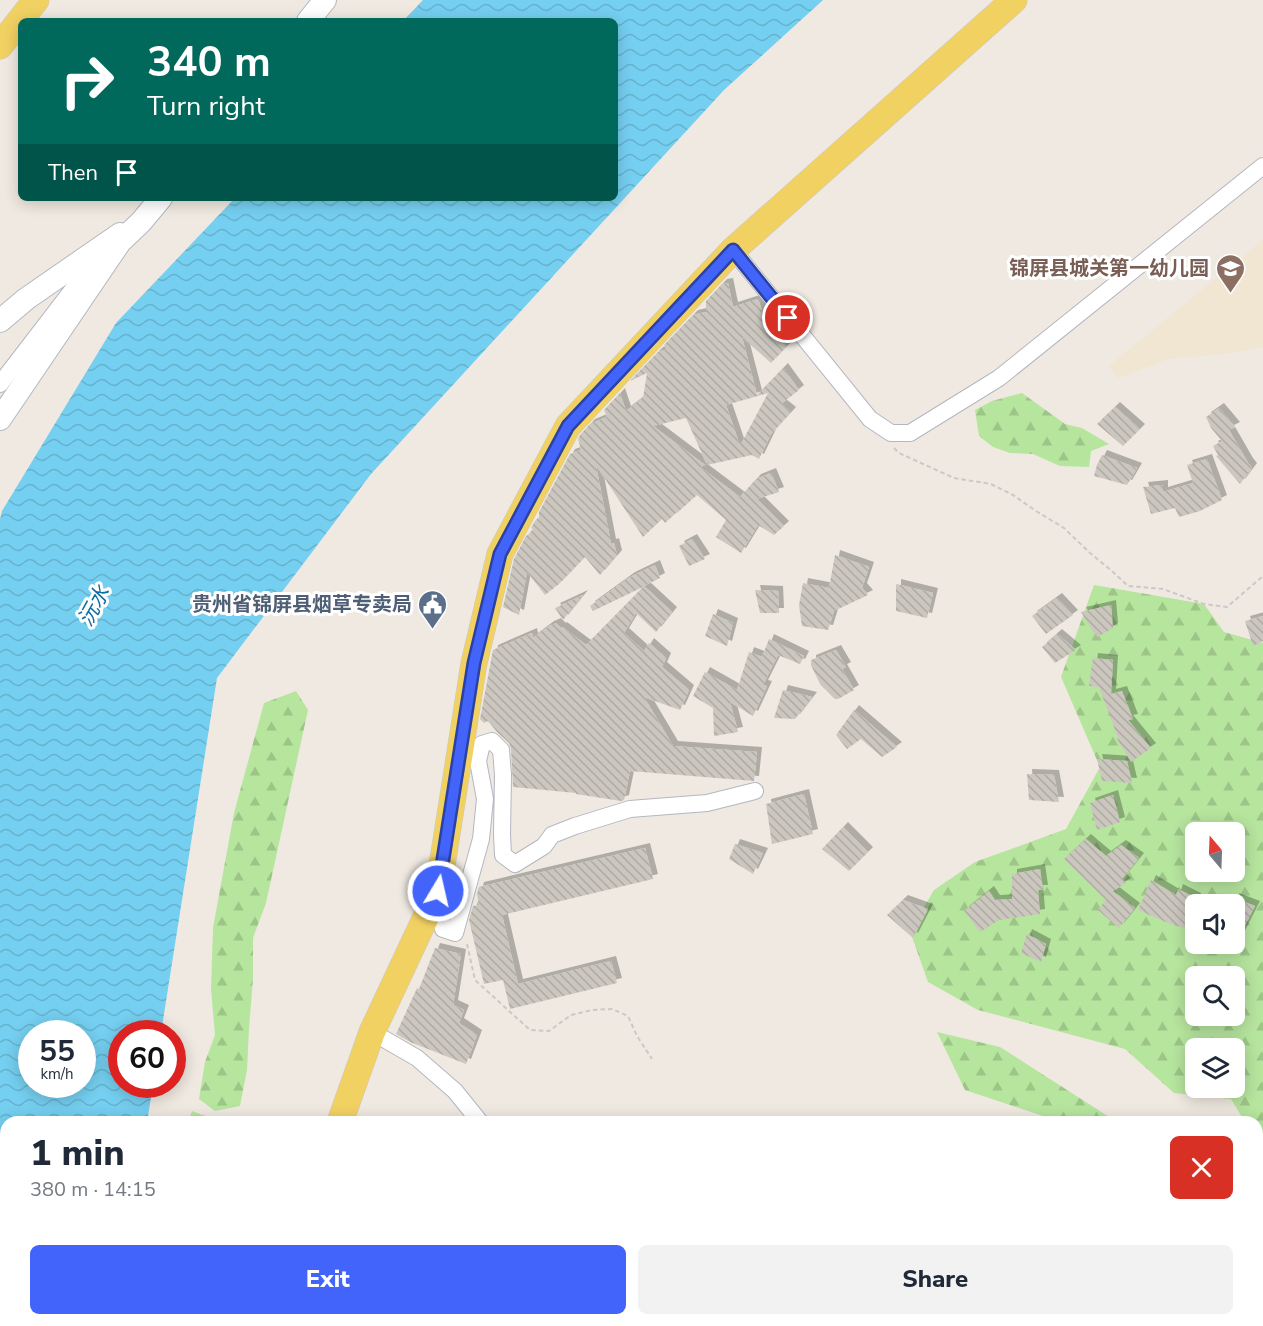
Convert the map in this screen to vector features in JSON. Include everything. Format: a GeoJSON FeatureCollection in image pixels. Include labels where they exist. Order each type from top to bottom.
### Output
{"type":"FeatureCollection","features":[{"type":"Feature","properties":{"kind":"main road"},"geometry":{"type":"LineString","coordinates":[[22,18],[36,0]]}},
{"type":"Feature","properties":{"kind":"main road"},"geometry":{"type":"LineString","coordinates":[[342,1116],[372,1032],[438,891],[474,663],[500,554],[568,426],[733,250],[1014,0]]}},
{"type":"Feature","properties":{"kind":"main road"},"geometry":{"type":"LineString","coordinates":[[0,46],[18,23]]}},
{"type":"Feature","properties":{"kind":"street"},"geometry":{"type":"LineString","coordinates":[[310,18],[325,0]]}},
{"type":"Feature","properties":{"kind":"street"},"geometry":{"type":"LineString","coordinates":[[733,250],[870,419],[891,433],[910,433],[999,378],[1263,166]]}},
{"type":"Feature","properties":{"kind":"street"},"geometry":{"type":"LineString","coordinates":[[0,419],[120,242],[158,201]]}},
{"type":"Feature","properties":{"kind":"street"},"geometry":{"type":"LineString","coordinates":[[0,321],[26,299],[111,239],[141,222]]}},
{"type":"Feature","properties":{"kind":"street"},"geometry":{"type":"LineString","coordinates":[[0,384],[111,239]]}},
{"type":"Feature","properties":{"kind":"street"},"geometry":{"type":"LineString","coordinates":[[438,891],[443,929],[455,933],[481,839],[485,799],[478,761],[483,744],[492,741],[501,750],[503,855],[515,864],[544,846],[552,835],[630,809],[707,803],[755,791]]}},
{"type":"Feature","properties":{"kind":"street"},"geometry":{"type":"LineString","coordinates":[[372,1032],[417,1058],[454,1091],[475,1116]]}},
{"type":"Feature","properties":{"kind":"path"},"geometry":{"type":"LineString","coordinates":[[891,446],[899,453],[954,478],[991,484],[1013,495],[1064,528],[1128,586],[1163,589],[1204,604],[1227,607],[1263,576]]}},
{"type":"Feature","properties":{"kind":"path"},"geometry":{"type":"LineString","coordinates":[[455,933],[465,933],[475,980],[530,1030],[549,1031],[571,1015],[592,1010],[612,1009],[628,1016],[637,1036],[652,1059]]}},
{"type":"Feature","properties":{"kind":"shaded area","name":"锦屏县城关第一幼儿园"},"geometry":{"type":"Polygon","coordinates":[[[1263,240],[1263,347],[1169,359],[1118,378],[1109,366],[1263,240]]]}},
{"type":"Feature","properties":{"kind":"green space"},"geometry":{"type":"Polygon","coordinates":[[[1022,393],[1065,424],[1082,428],[1109,444],[1091,451],[1089,467],[1060,466],[1033,454],[1010,453],[993,447],[979,436],[975,410],[992,401],[1022,393]]]}},
{"type":"Feature","properties":{"kind":"green space"},"geometry":{"type":"Polygon","coordinates":[[[1094,585],[1204,604],[1224,632],[1263,643],[1263,1116],[1241,1116],[1231,1099],[1222,1098],[1245,1098],[1245,1038],[1185,1038],[1185,1094],[1174,1093],[1125,1049],[978,1010],[928,982],[910,931],[934,890],[975,862],[1066,829],[1100,767],[1061,677],[1094,585]]]}},
{"type":"Feature","properties":{"kind":"green space"},"geometry":{"type":"Polygon","coordinates":[[[296,691],[308,710],[266,903],[253,938],[253,978],[247,1070],[240,1106],[215,1111],[199,1099],[205,1062],[215,1035],[211,989],[213,928],[234,813],[264,703],[296,691]]]}},
{"type":"Feature","properties":{"kind":"green space"},"geometry":{"type":"Polygon","coordinates":[[[937,1032],[1000,1047],[1108,1116],[1043,1116],[965,1090],[937,1032]]]}},
{"type":"Feature","properties":{"kind":"green space"},"geometry":{"type":"Polygon","coordinates":[[[192,1111],[205,1116],[190,1116],[192,1111]]]}},
{"type":"Feature","properties":{"kind":"water","name":"沅水"},"geometry":{"type":"Polygon","coordinates":[[[423,0],[823,0],[724,90],[371,474],[217,678],[163,1020],[108,1020],[108,1098],[151,1098],[148,1116],[0,1116],[0,519],[2,511],[116,323],[232,201],[618,201],[618,18],[406,18],[423,0]]]}},
{"type":"Feature","properties":{"kind":"building"},"geometry":{"type":"Polygon","coordinates":[[[728,283],[733,307],[758,299],[769,331],[787,346],[771,363],[742,337],[757,395],[783,368],[799,390],[781,404],[791,412],[771,434],[759,459],[752,455],[707,465],[686,418],[653,426],[705,465],[700,467],[740,497],[756,479],[771,473],[779,492],[757,499],[784,526],[774,535],[758,525],[741,553],[716,537],[726,520],[697,495],[665,523],[662,519],[643,537],[596,465],[611,544],[614,543],[617,555],[600,575],[585,557],[545,595],[527,572],[519,615],[503,607],[514,559],[526,536],[534,530],[531,528],[539,517],[539,512],[570,454],[581,450],[578,439],[580,435],[590,424],[607,417],[604,410],[620,393],[626,411],[643,398],[647,373],[630,381],[658,352],[667,349],[664,345],[693,315],[706,312],[706,301],[722,284],[728,283]],[[768,393],[726,405],[740,446],[768,393]]]}},
{"type":"Feature","properties":{"kind":"building"},"geometry":{"type":"Polygon","coordinates":[[[1115,407],[1140,429],[1123,446],[1097,424],[1115,407]]]}},
{"type":"Feature","properties":{"kind":"building"},"geometry":{"type":"Polygon","coordinates":[[[1219,408],[1235,427],[1229,430],[1252,468],[1240,484],[1216,456],[1218,455],[1213,446],[1222,441],[1211,428],[1206,417],[1219,408]]]}},
{"type":"Feature","properties":{"kind":"building"},"geometry":{"type":"Polygon","coordinates":[[[1102,455],[1137,468],[1127,485],[1094,476],[1102,455]]]}},
{"type":"Feature","properties":{"kind":"building"},"geometry":{"type":"Polygon","coordinates":[[[1207,459],[1222,500],[1200,511],[1179,517],[1175,508],[1151,514],[1143,487],[1163,485],[1163,492],[1193,483],[1187,465],[1207,459]]]}},
{"type":"Feature","properties":{"kind":"building"},"geometry":{"type":"Polygon","coordinates":[[[692,539],[705,559],[689,566],[679,546],[692,539]]]}},
{"type":"Feature","properties":{"kind":"building"},"geometry":{"type":"Polygon","coordinates":[[[835,555],[869,567],[862,588],[868,595],[834,611],[828,630],[802,626],[799,605],[803,583],[829,588],[835,555]]]}},
{"type":"Feature","properties":{"kind":"building"},"geometry":{"type":"Polygon","coordinates":[[[655,565],[660,578],[644,586],[672,612],[656,632],[636,613],[624,633],[644,651],[649,643],[666,658],[662,667],[689,690],[680,710],[644,697],[673,746],[757,752],[754,781],[630,771],[624,800],[621,801],[576,793],[513,787],[509,743],[488,721],[484,723],[480,719],[493,650],[532,633],[533,638],[556,623],[586,645],[643,587],[593,611],[590,606],[630,577],[655,565]]]}},
{"type":"Feature","properties":{"kind":"building"},"geometry":{"type":"Polygon","coordinates":[[[896,584],[933,593],[927,618],[896,611],[896,584]]]}},
{"type":"Feature","properties":{"kind":"building"},"geometry":{"type":"Polygon","coordinates":[[[755,590],[778,591],[779,613],[760,613],[755,590]]]}},
{"type":"Feature","properties":{"kind":"building"},"geometry":{"type":"Polygon","coordinates":[[[583,595],[563,620],[555,608],[583,595]]]}},
{"type":"Feature","properties":{"kind":"building"},"geometry":{"type":"Polygon","coordinates":[[[1057,598],[1073,615],[1046,634],[1032,616],[1057,598]]]}},
{"type":"Feature","properties":{"kind":"building"},"geometry":{"type":"Polygon","coordinates":[[[1111,605],[1113,628],[1096,638],[1097,633],[1095,635],[1081,612],[1111,605]]]}},
{"type":"Feature","properties":{"kind":"building"},"geometry":{"type":"Polygon","coordinates":[[[713,614],[733,623],[727,646],[705,636],[713,614]]]}},
{"type":"Feature","properties":{"kind":"building"},"geometry":{"type":"Polygon","coordinates":[[[1263,616],[1263,641],[1253,646],[1245,621],[1263,616]]]}},
{"type":"Feature","properties":{"kind":"building"},"geometry":{"type":"Polygon","coordinates":[[[1057,634],[1076,650],[1055,663],[1042,647],[1057,634]]]}},
{"type":"Feature","properties":{"kind":"building"},"geometry":{"type":"Polygon","coordinates":[[[769,639],[804,656],[800,664],[778,655],[763,685],[767,686],[753,716],[730,702],[738,732],[714,736],[713,708],[693,696],[705,672],[737,690],[749,652],[762,657],[769,639]]]}},
{"type":"Feature","properties":{"kind":"building"},"geometry":{"type":"Polygon","coordinates":[[[836,650],[846,667],[842,669],[854,690],[838,699],[835,699],[820,684],[811,665],[811,660],[836,650]]]}},
{"type":"Feature","properties":{"kind":"building"},"geometry":{"type":"Polygon","coordinates":[[[1093,658],[1113,660],[1111,694],[1122,691],[1133,719],[1128,720],[1151,748],[1131,762],[1117,739],[1099,687],[1089,686],[1093,658]]]}},
{"type":"Feature","properties":{"kind":"building"},"geometry":{"type":"Polygon","coordinates":[[[783,690],[812,697],[795,719],[774,718],[783,690]]]}},
{"type":"Feature","properties":{"kind":"building"},"geometry":{"type":"Polygon","coordinates":[[[854,710],[897,747],[882,757],[861,739],[847,749],[836,735],[854,710]]]}},
{"type":"Feature","properties":{"kind":"building"},"geometry":{"type":"Polygon","coordinates":[[[1097,759],[1127,761],[1132,783],[1102,781],[1097,759]]]}},
{"type":"Feature","properties":{"kind":"building"},"geometry":{"type":"Polygon","coordinates":[[[1027,774],[1054,775],[1059,802],[1029,800],[1027,774]]]}},
{"type":"Feature","properties":{"kind":"building"},"geometry":{"type":"Polygon","coordinates":[[[804,794],[813,834],[772,844],[766,804],[804,794]]]}},
{"type":"Feature","properties":{"kind":"building"},"geometry":{"type":"Polygon","coordinates":[[[1113,795],[1120,822],[1097,830],[1090,803],[1113,795]]]}},
{"type":"Feature","properties":{"kind":"building"},"geometry":{"type":"Polygon","coordinates":[[[843,827],[868,852],[849,871],[822,849],[843,827]]]}},
{"type":"Feature","properties":{"kind":"building"},"geometry":{"type":"Polygon","coordinates":[[[1086,839],[1106,856],[1121,845],[1139,858],[1122,879],[1126,883],[1113,891],[1135,908],[1119,928],[1098,910],[1106,900],[1064,859],[1086,839]]]}},
{"type":"Feature","properties":{"kind":"building"},"geometry":{"type":"Polygon","coordinates":[[[735,844],[763,853],[753,874],[729,859],[735,844]]]}},
{"type":"Feature","properties":{"kind":"building"},"geometry":{"type":"Polygon","coordinates":[[[645,848],[653,879],[502,915],[518,984],[611,961],[617,983],[510,1009],[503,980],[484,984],[469,920],[473,906],[479,905],[477,894],[479,887],[645,848]]]}},
{"type":"Feature","properties":{"kind":"building"},"geometry":{"type":"Polygon","coordinates":[[[1040,869],[1043,890],[1038,890],[1040,914],[999,920],[980,932],[964,911],[989,891],[995,900],[1012,899],[1012,874],[1040,869]]]}},
{"type":"Feature","properties":{"kind":"building"},"geometry":{"type":"Polygon","coordinates":[[[1151,880],[1176,895],[1178,889],[1188,894],[1185,894],[1185,928],[1138,910],[1151,880]]]}},
{"type":"Feature","properties":{"kind":"building"},"geometry":{"type":"Polygon","coordinates":[[[903,900],[928,909],[913,938],[887,915],[903,900]]]}},
{"type":"Feature","properties":{"kind":"building"},"geometry":{"type":"Polygon","coordinates":[[[1245,902],[1255,906],[1245,926],[1245,902]]]}},
{"type":"Feature","properties":{"kind":"building"},"geometry":{"type":"Polygon","coordinates":[[[1027,934],[1046,944],[1041,962],[1021,953],[1027,934]]]}},
{"type":"Feature","properties":{"kind":"building"},"geometry":{"type":"Polygon","coordinates":[[[435,948],[461,954],[453,1005],[464,1010],[459,1023],[477,1035],[466,1064],[410,1042],[396,1034],[417,988],[419,989],[435,948]]]}},
{"type":"Feature","properties":{"kind":"place","name":"锦屏县城关第一幼儿园"},"geometry":{"type":"Point","coordinates":[1230,294]}},
{"type":"Feature","properties":{"kind":"place","name":"贵州省锦屏县烟草专卖局"},"geometry":{"type":"Point","coordinates":[433,630]}},
{"type":"Feature","properties":{"kind":"route"},"geometry":{"type":"LineString","coordinates":[[438,891],[474,663],[500,554],[568,426],[733,250],[788,318]]}}]}
